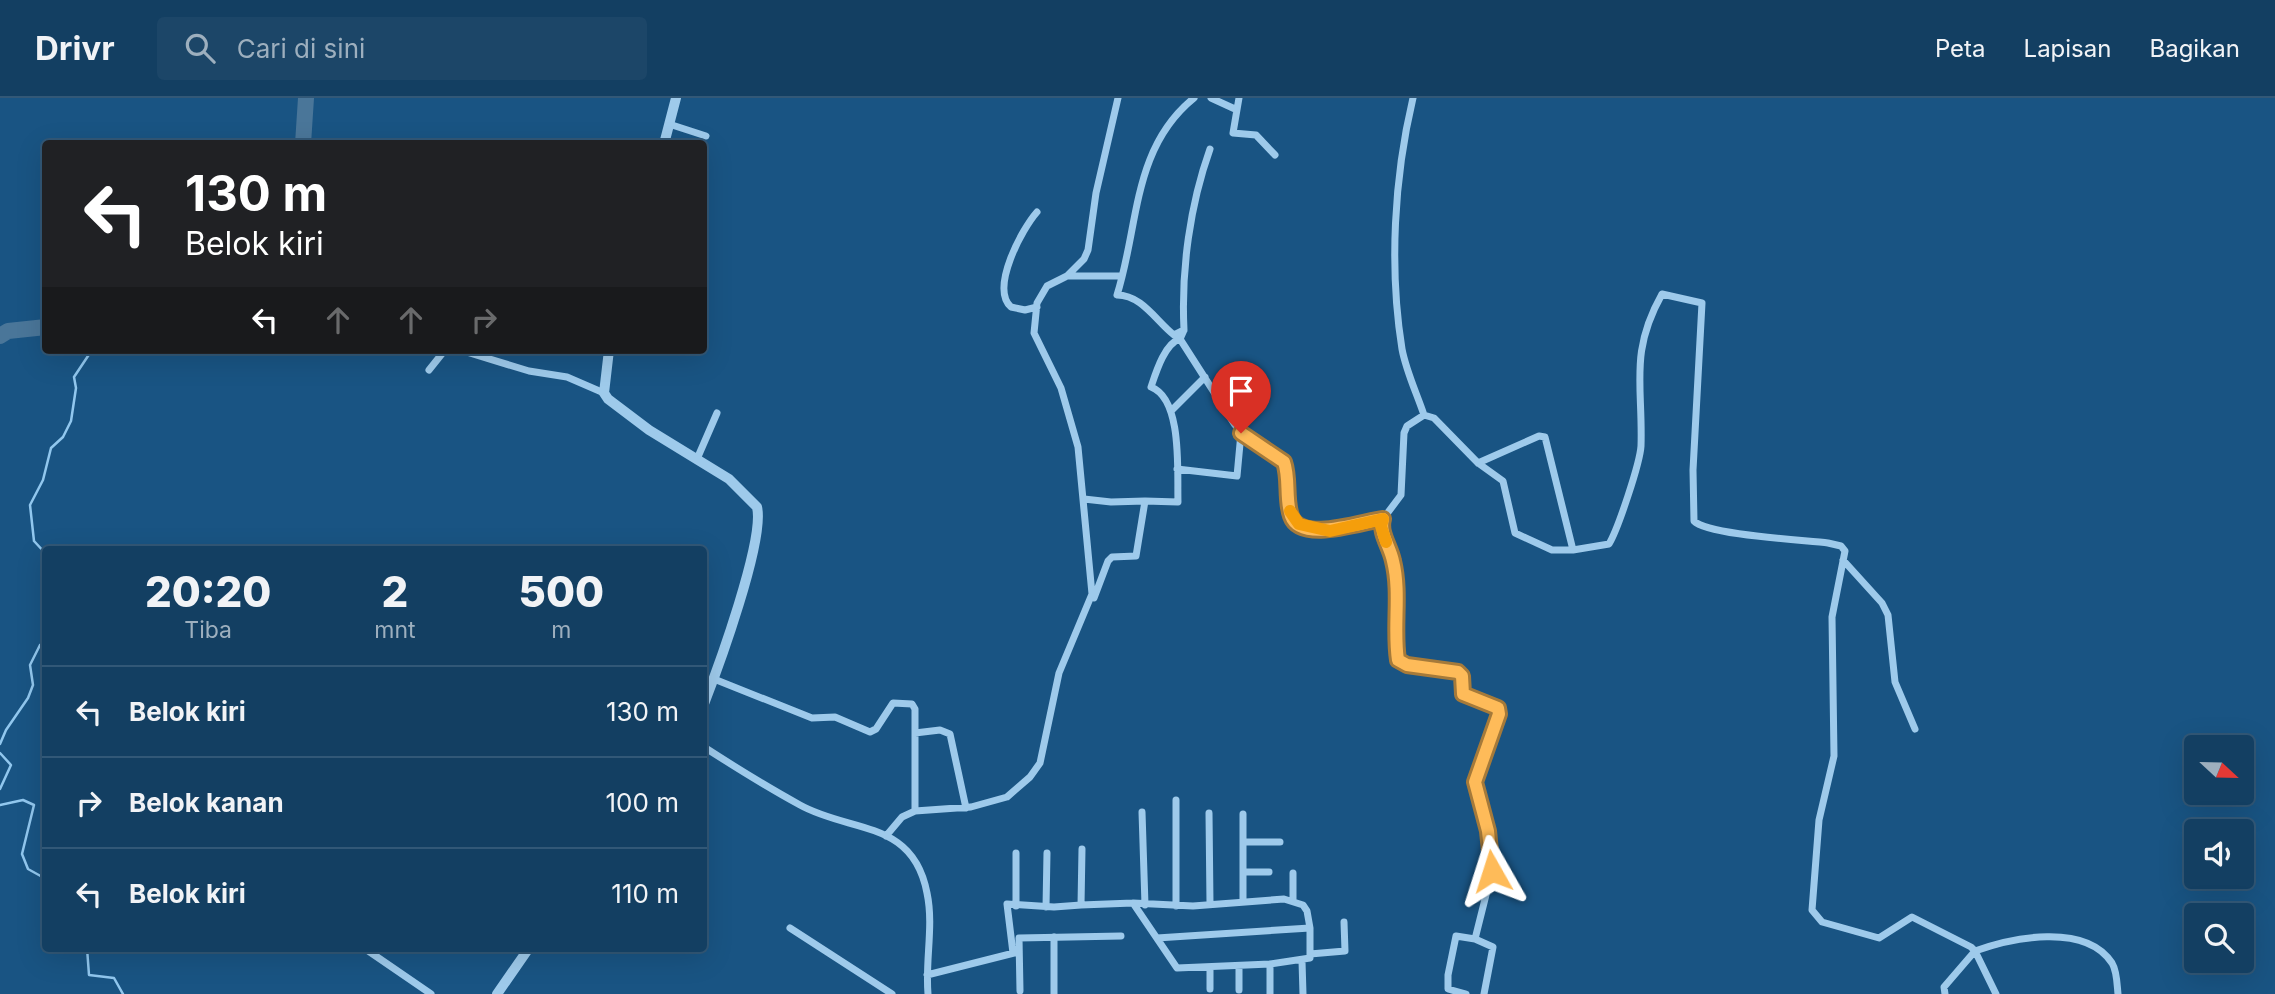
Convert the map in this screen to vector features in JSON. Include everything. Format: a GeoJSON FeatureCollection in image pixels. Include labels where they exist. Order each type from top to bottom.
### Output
{"type":"FeatureCollection","features":[{"type":"Feature","properties":{"kind":"street"},"geometry":{"type":"LineString","coordinates":[[665,140],[676,98]]}},
{"type":"Feature","properties":{"kind":"street"},"geometry":{"type":"LineString","coordinates":[[1091,604],[1092,577],[1085,544],[1084,499],[1078,447],[1061,388],[1034,333],[1041,291],[1067,276],[1084,259],[1088,250],[1102,161],[1118,98]]}},
{"type":"Feature","properties":{"kind":"street"},"geometry":{"type":"LineString","coordinates":[[1184,330],[1174,335],[1146,306],[1125,295],[1117,295],[1141,187],[1154,146],[1167,122],[1194,98]]}},
{"type":"Feature","properties":{"kind":"street"},"geometry":{"type":"LineString","coordinates":[[1211,98],[1235,109]]}},
{"type":"Feature","properties":{"kind":"street"},"geometry":{"type":"LineString","coordinates":[[1239,98],[1235,109],[1234,134],[1256,135],[1275,155]]}},
{"type":"Feature","properties":{"kind":"street"},"geometry":{"type":"LineString","coordinates":[[1413,98],[1405,132],[1398,197],[1397,307],[1402,352],[1424,415]]}},
{"type":"Feature","properties":{"kind":"street"},"geometry":{"type":"LineString","coordinates":[[669,124],[706,136]]}},
{"type":"Feature","properties":{"kind":"street"},"geometry":{"type":"LineString","coordinates":[[1084,499],[1111,502],[1178,502],[1172,410],[1157,389],[1151,387],[1167,351],[1174,341],[1180,339],[1184,330],[1186,256],[1203,169],[1210,149]]}},
{"type":"Feature","properties":{"kind":"street"},"geometry":{"type":"LineString","coordinates":[[1037,212],[1017,240],[1004,292],[1011,307],[1025,310],[1037,307]]}},
{"type":"Feature","properties":{"kind":"street"},"geometry":{"type":"LineString","coordinates":[[1067,276],[1121,276]]}},
{"type":"Feature","properties":{"kind":"street"},"geometry":{"type":"LineString","coordinates":[[1475,939],[1492,871],[1488,831],[1475,782],[1499,711],[1493,705],[1463,694],[1460,674],[1407,665],[1398,660],[1399,607],[1393,561],[1381,526],[1383,519],[1401,495],[1404,433],[1407,426],[1424,415],[1434,418],[1478,463],[1506,485],[1515,533],[1552,550],[1573,550],[1609,544],[1641,448],[1638,357],[1660,296],[1667,293],[1699,302],[1704,307],[1693,470],[1694,521],[1700,527],[1839,545],[1844,549],[1832,617],[1834,756],[1819,820],[1812,910],[1822,922],[1879,939],[1912,917],[1926,922],[1975,951],[1996,994]]}},
{"type":"Feature","properties":{"kind":"street"},"geometry":{"type":"LineString","coordinates":[[1180,339],[1241,433],[1284,462],[1291,514],[1299,524],[1330,531],[1383,519]]}},
{"type":"Feature","properties":{"kind":"street"},"geometry":{"type":"LineString","coordinates":[[429,370],[442,354]]}},
{"type":"Feature","properties":{"kind":"street"},"geometry":{"type":"LineString","coordinates":[[474,354],[528,371],[567,377],[604,393],[649,430],[729,480],[754,504],[758,513],[737,610],[707,696]]}},
{"type":"Feature","properties":{"kind":"street"},"geometry":{"type":"LineString","coordinates":[[495,360],[498,354]]}},
{"type":"Feature","properties":{"kind":"street"},"geometry":{"type":"LineString","coordinates":[[604,393],[609,354]]}},
{"type":"Feature","properties":{"kind":"street"},"geometry":{"type":"LineString","coordinates":[[1172,410],[1205,377]]}},
{"type":"Feature","properties":{"kind":"street"},"geometry":{"type":"LineString","coordinates":[[697,459],[717,413]]}},
{"type":"Feature","properties":{"kind":"street"},"geometry":{"type":"LineString","coordinates":[[1177,468],[1237,476],[1241,433]]}},
{"type":"Feature","properties":{"kind":"street"},"geometry":{"type":"LineString","coordinates":[[1478,463],[1539,436],[1546,437],[1573,550]]}},
{"type":"Feature","properties":{"kind":"street"},"geometry":{"type":"LineString","coordinates":[[886,836],[902,817],[915,811],[966,808],[1007,797],[1030,777],[1040,763],[1059,673],[1108,561],[1112,557],[1136,556],[1145,501]]}},
{"type":"Feature","properties":{"kind":"street"},"geometry":{"type":"LineString","coordinates":[[1843,560],[1882,603],[1888,615],[1895,682],[1915,729]]}},
{"type":"Feature","properties":{"kind":"street"},"geometry":{"type":"LineString","coordinates":[[714,678],[812,718],[835,717],[870,732],[876,729],[893,703],[910,703],[915,709],[915,811]]}},
{"type":"Feature","properties":{"kind":"street"},"geometry":{"type":"LineString","coordinates":[[915,733],[940,730],[950,734],[959,765],[966,808]]}},
{"type":"Feature","properties":{"kind":"street"},"geometry":{"type":"LineString","coordinates":[[707,749],[801,806],[825,816],[856,822],[903,846],[919,869],[926,887],[930,940],[928,994]]}},
{"type":"Feature","properties":{"kind":"street"},"geometry":{"type":"LineString","coordinates":[[1176,800],[1176,906]]}},
{"type":"Feature","properties":{"kind":"street"},"geometry":{"type":"LineString","coordinates":[[1142,813],[1145,905]]}},
{"type":"Feature","properties":{"kind":"street"},"geometry":{"type":"LineString","coordinates":[[1209,813],[1210,904]]}},
{"type":"Feature","properties":{"kind":"street"},"geometry":{"type":"LineString","coordinates":[[1243,814],[1243,901]]}},
{"type":"Feature","properties":{"kind":"street"},"geometry":{"type":"LineString","coordinates":[[1243,842],[1280,842]]}},
{"type":"Feature","properties":{"kind":"street"},"geometry":{"type":"LineString","coordinates":[[1081,905],[1082,849]]}},
{"type":"Feature","properties":{"kind":"street"},"geometry":{"type":"LineString","coordinates":[[1016,853],[1016,906]]}},
{"type":"Feature","properties":{"kind":"street"},"geometry":{"type":"LineString","coordinates":[[1046,907],[1047,853]]}},
{"type":"Feature","properties":{"kind":"street"},"geometry":{"type":"LineString","coordinates":[[1243,872],[1269,872]]}},
{"type":"Feature","properties":{"kind":"street"},"geometry":{"type":"LineString","coordinates":[[1293,873],[1293,900]]}},
{"type":"Feature","properties":{"kind":"street"},"geometry":{"type":"LineString","coordinates":[[1020,991],[1007,904],[1046,907],[1133,903],[1176,906],[1293,900],[1307,911],[1310,928],[1309,959],[1270,964],[1177,968],[1133,903]]}},
{"type":"Feature","properties":{"kind":"street"},"geometry":{"type":"LineString","coordinates":[[1310,954],[1345,951],[1344,922]]}},
{"type":"Feature","properties":{"kind":"street"},"geometry":{"type":"LineString","coordinates":[[790,928],[892,994]]}},
{"type":"Feature","properties":{"kind":"street"},"geometry":{"type":"LineString","coordinates":[[1157,938],[1310,928]]}},
{"type":"Feature","properties":{"kind":"street"},"geometry":{"type":"LineString","coordinates":[[1466,994],[1448,989],[1456,936],[1462,935],[1493,947],[1484,994]]}},
{"type":"Feature","properties":{"kind":"street"},"geometry":{"type":"LineString","coordinates":[[1016,952],[1019,938],[1121,936]]}},
{"type":"Feature","properties":{"kind":"street"},"geometry":{"type":"LineString","coordinates":[[1945,994],[1944,987],[1975,951],[2026,936],[2066,938],[2088,946],[2110,960],[2118,994]]}},
{"type":"Feature","properties":{"kind":"street"},"geometry":{"type":"LineString","coordinates":[[1054,937],[1054,994]]}},
{"type":"Feature","properties":{"kind":"street"},"geometry":{"type":"LineString","coordinates":[[370,952],[431,994]]}},
{"type":"Feature","properties":{"kind":"street"},"geometry":{"type":"LineString","coordinates":[[497,994],[526,952]]}},
{"type":"Feature","properties":{"kind":"street"},"geometry":{"type":"LineString","coordinates":[[927,975],[1016,952]]}},
{"type":"Feature","properties":{"kind":"street"},"geometry":{"type":"LineString","coordinates":[[1302,961],[1303,994]]}},
{"type":"Feature","properties":{"kind":"street"},"geometry":{"type":"LineString","coordinates":[[1270,964],[1270,994]]}},
{"type":"Feature","properties":{"kind":"street"},"geometry":{"type":"LineString","coordinates":[[1239,966],[1239,990]]}},
{"type":"Feature","properties":{"kind":"street"},"geometry":{"type":"LineString","coordinates":[[1210,967],[1210,989]]}},
{"type":"Feature","properties":{"kind":"waterway"},"geometry":{"type":"LineString","coordinates":[[303,140],[306,98]]}},
{"type":"Feature","properties":{"kind":"waterway"},"geometry":{"type":"LineString","coordinates":[[0,336],[8,331],[42,327]]}},
{"type":"Feature","properties":{"kind":"waterway"},"geometry":{"type":"LineString","coordinates":[[42,550],[34,541],[30,505],[43,480],[51,448],[63,437],[71,421],[76,388],[74,377],[89,354]]}},
{"type":"Feature","properties":{"kind":"waterway"},"geometry":{"type":"LineString","coordinates":[[0,744],[6,730],[28,698],[33,685],[30,665],[42,644]]}},
{"type":"Feature","properties":{"kind":"waterway"},"geometry":{"type":"LineString","coordinates":[[0,753],[11,765],[0,789]]}},
{"type":"Feature","properties":{"kind":"waterway"},"geometry":{"type":"LineString","coordinates":[[0,805],[23,800],[34,805],[22,854],[28,869],[42,877]]}},
{"type":"Feature","properties":{"kind":"waterway"},"geometry":{"type":"LineString","coordinates":[[87,952],[89,975],[114,978],[123,994]]}},
{"type":"Feature","properties":{"kind":"slow traffic"},"geometry":{"type":"LineString","coordinates":[[1290,511],[1295,522],[1299,524],[1330,531],[1383,519],[1381,526],[1386,542]]}},
{"type":"Feature","properties":{"kind":"route"},"geometry":{"type":"LineString","coordinates":[[1241,433],[1284,462],[1291,514],[1293,520],[1299,524],[1330,531],[1383,519],[1381,526],[1393,561],[1399,607],[1398,660],[1407,665],[1458,672],[1463,679],[1463,694],[1498,708],[1499,714],[1476,772],[1475,782],[1488,831],[1492,871]]}}]}
